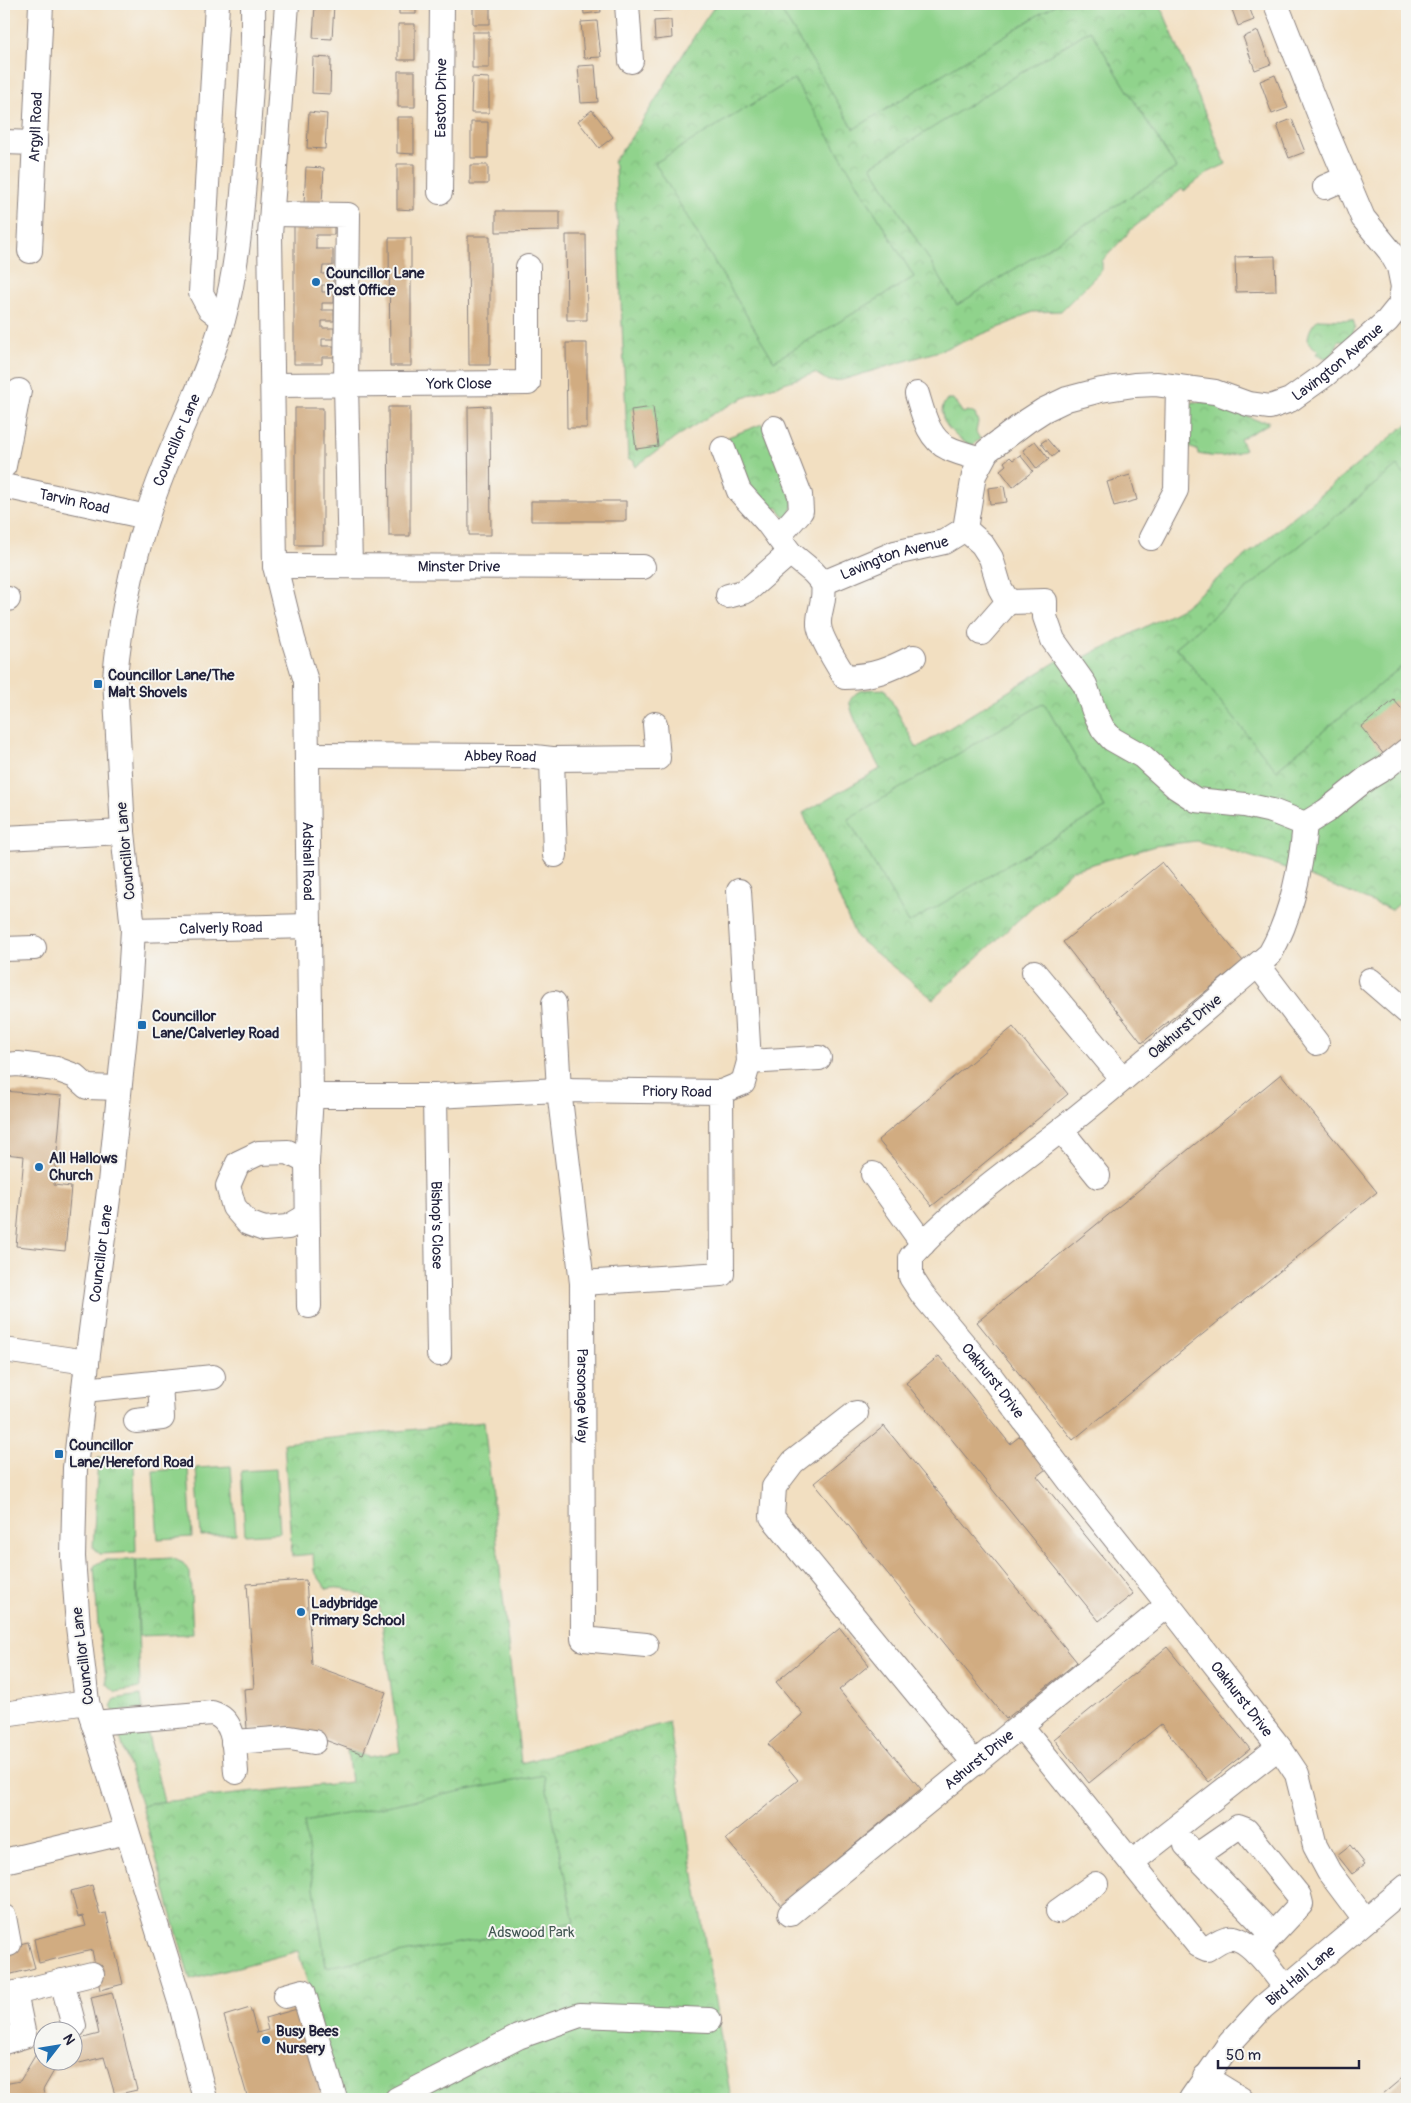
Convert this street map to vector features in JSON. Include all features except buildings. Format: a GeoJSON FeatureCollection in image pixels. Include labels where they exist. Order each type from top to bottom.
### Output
{"type":"FeatureCollection","features":[{"type":"Feature","properties":{"kind":"street","name":"Argyll Road"},"geometry":{"type":"LineString","coordinates":[[30,252],[41,4]]}},
{"type":"Feature","properties":{"kind":"street"},"geometry":{"type":"LineString","coordinates":[[217,4],[201,293],[209,308],[223,319]]}},
{"type":"Feature","properties":{"kind":"street","name":"Councillor Lane"},"geometry":{"type":"LineString","coordinates":[[205,2099],[181,2005],[90,1712],[78,1626],[73,1526],[75,1468],[110,1183],[118,1088],[129,995],[133,930],[123,832],[115,677],[121,624],[147,517],[206,370],[223,319],[240,231],[251,82],[253,4]]}},
{"type":"Feature","properties":{"kind":"street"},"geometry":{"type":"LineString","coordinates":[[275,566],[271,224],[287,4]]}},
{"type":"Feature","properties":{"kind":"street","name":"Easton Drive"},"geometry":{"type":"LineString","coordinates":[[440,192],[442,4]]}},
{"type":"Feature","properties":{"kind":"street"},"geometry":{"type":"LineString","coordinates":[[627,4],[632,61]]}},
{"type":"Feature","properties":{"kind":"street","name":"Lavington Avenue"},"geometry":{"type":"LineString","coordinates":[[823,583],[895,553],[944,542],[965,529],[974,475],[987,452],[1027,421],[1067,399],[1134,384],[1156,384],[1215,392],[1248,404],[1270,407],[1290,400],[1325,375],[1387,322],[1400,305],[1403,287],[1399,267],[1390,251],[1336,183],[1322,121],[1276,4]]}},
{"type":"Feature","properties":{"kind":"street"},"geometry":{"type":"LineString","coordinates":[[4,142],[34,143]]}},
{"type":"Feature","properties":{"kind":"street"},"geometry":{"type":"LineString","coordinates":[[240,231],[271,224],[348,215],[346,384],[350,566]]}},
{"type":"Feature","properties":{"kind":"street","name":"York Close"},"geometry":{"type":"LineString","coordinates":[[274,384],[528,384],[528,267]]}},
{"type":"Feature","properties":{"kind":"street"},"geometry":{"type":"LineString","coordinates":[[1151,538],[1176,490],[1178,386]]}},
{"type":"Feature","properties":{"kind":"street"},"geometry":{"type":"LineString","coordinates":[[4,466],[19,391]]}},
{"type":"Feature","properties":{"kind":"street"},"geometry":{"type":"LineString","coordinates":[[917,394],[927,425],[937,441],[947,448],[982,459]]}},
{"type":"Feature","properties":{"kind":"street"},"geometry":{"type":"LineString","coordinates":[[728,596],[750,588],[778,537],[801,511],[800,495],[774,428]]}},
{"type":"Feature","properties":{"kind":"street","name":"Lavington Avenue"},"geometry":{"type":"LineString","coordinates":[[723,449],[739,491],[778,537],[823,583],[825,596],[819,626],[833,660],[845,677],[868,676],[888,670],[914,656]]}},
{"type":"Feature","properties":{"kind":"street","name":"Tarvin Road"},"geometry":{"type":"LineString","coordinates":[[4,486],[147,517]]}},
{"type":"Feature","properties":{"kind":"street","name":"Lavington Avenue"},"geometry":{"type":"LineString","coordinates":[[965,529],[982,544],[991,558],[1000,588],[1008,602]]}},
{"type":"Feature","properties":{"kind":"street","name":"Minster Drive"},"geometry":{"type":"LineString","coordinates":[[275,566],[644,567]]}},
{"type":"Feature","properties":{"kind":"street","name":"Adshall Road"},"geometry":{"type":"LineString","coordinates":[[275,566],[292,639],[306,681],[311,1096],[307,1162],[309,1306]]}},
{"type":"Feature","properties":{"kind":"street"},"geometry":{"type":"LineString","coordinates":[[981,633],[1008,602],[1045,601],[1045,616],[1053,640],[1085,685],[1094,711],[1103,729],[1112,739],[1142,756],[1176,788],[1196,800],[1245,804],[1272,811],[1305,824],[1326,811],[1407,750]]}},
{"type":"Feature","properties":{"kind":"street","name":"Abbey Road"},"geometry":{"type":"LineString","coordinates":[[308,755],[526,756],[552,759],[658,758],[655,724]]}},
{"type":"Feature","properties":{"kind":"street"},"geometry":{"type":"LineString","coordinates":[[552,759],[555,855]]}},
{"type":"Feature","properties":{"kind":"street","name":"Oakhurst Drive"},"geometry":{"type":"LineString","coordinates":[[1305,824],[1302,859],[1279,939],[1270,954],[1123,1079],[969,1203],[922,1244],[911,1257],[911,1277],[922,1294],[992,1378],[1075,1488],[1279,1747],[1297,1774],[1315,1846],[1329,1872],[1365,1920]]}},
{"type":"Feature","properties":{"kind":"street"},"geometry":{"type":"LineString","coordinates":[[4,838],[123,832]]}},
{"type":"Feature","properties":{"kind":"street"},"geometry":{"type":"LineString","coordinates":[[721,1092],[744,1083],[749,1062],[739,891]]}},
{"type":"Feature","properties":{"kind":"street","name":"Calverly Road"},"geometry":{"type":"LineString","coordinates":[[133,930],[309,926]]}},
{"type":"Feature","properties":{"kind":"street"},"geometry":{"type":"LineString","coordinates":[[4,948],[34,948]]}},
{"type":"Feature","properties":{"kind":"street"},"geometry":{"type":"LineString","coordinates":[[1258,965],[1317,1043]]}},
{"type":"Feature","properties":{"kind":"street"},"geometry":{"type":"LineString","coordinates":[[1034,972],[1123,1079]]}},
{"type":"Feature","properties":{"kind":"street"},"geometry":{"type":"LineString","coordinates":[[1370,980],[1407,1012]]}},
{"type":"Feature","properties":{"kind":"street","name":"Parsonage Way"},"geometry":{"type":"LineString","coordinates":[[554,1003],[559,1090],[582,1283],[583,1639],[646,1645]]}},
{"type":"Feature","properties":{"kind":"street"},"geometry":{"type":"LineString","coordinates":[[749,1062],[819,1058]]}},
{"type":"Feature","properties":{"kind":"street"},"geometry":{"type":"LineString","coordinates":[[4,1065],[18,1064],[56,1069],[74,1076],[87,1087],[118,1088]]}},
{"type":"Feature","properties":{"kind":"street","name":"Priory Road"},"geometry":{"type":"LineString","coordinates":[[311,1096],[435,1096],[559,1090],[721,1092],[722,1274],[582,1283]]}},
{"type":"Feature","properties":{"kind":"street","name":"Bishop's Close"},"geometry":{"type":"LineString","coordinates":[[435,1096],[439,1354]]}},
{"type":"Feature","properties":{"kind":"street"},"geometry":{"type":"LineString","coordinates":[[1061,1130],[1098,1176]]}},
{"type":"Feature","properties":{"kind":"street"},"geometry":{"type":"LineString","coordinates":[[307,1162],[288,1152],[259,1152],[238,1163],[228,1186],[234,1208],[248,1223],[264,1229],[288,1227],[308,1216]]}},
{"type":"Feature","properties":{"kind":"street"},"geometry":{"type":"LineString","coordinates":[[873,1174],[922,1244]]}},
{"type":"Feature","properties":{"kind":"street"},"geometry":{"type":"LineString","coordinates":[[4,1350],[87,1362]]}},
{"type":"Feature","properties":{"kind":"street"},"geometry":{"type":"LineString","coordinates":[[84,1390],[213,1377]]}},
{"type":"Feature","properties":{"kind":"street"},"geometry":{"type":"LineString","coordinates":[[136,1421],[162,1418],[160,1382]]}},
{"type":"Feature","properties":{"kind":"street"},"geometry":{"type":"LineString","coordinates":[[856,1413],[793,1462],[774,1487],[772,1517],[975,1764]]}},
{"type":"Feature","properties":{"kind":"street","name":"Ashurst Drive"},"geometry":{"type":"LineString","coordinates":[[790,1914],[1168,1605]]}},
{"type":"Feature","properties":{"kind":"street"},"geometry":{"type":"LineString","coordinates":[[4,1714],[90,1712],[212,1713],[225,1720],[230,1729],[236,1772]]}},
{"type":"Feature","properties":{"kind":"street"},"geometry":{"type":"LineString","coordinates":[[1021,1726],[1198,1945],[1207,1949],[1226,1938],[1238,1938],[1256,1952],[1286,1988]]}},
{"type":"Feature","properties":{"kind":"street"},"geometry":{"type":"LineString","coordinates":[[233,1742],[290,1738],[314,1742]]}},
{"type":"Feature","properties":{"kind":"street"},"geometry":{"type":"LineString","coordinates":[[1132,1862],[1279,1747]]}},
{"type":"Feature","properties":{"kind":"street"},"geometry":{"type":"LineString","coordinates":[[1196,1856],[1238,1827],[1246,1830],[1299,1896],[1301,1904],[1256,1952]]}},
{"type":"Feature","properties":{"kind":"street"},"geometry":{"type":"LineString","coordinates":[[1173,1830],[1272,1934]]}},
{"type":"Feature","properties":{"kind":"street"},"geometry":{"type":"LineString","coordinates":[[4,1861],[126,1832]]}},
{"type":"Feature","properties":{"kind":"street"},"geometry":{"type":"LineString","coordinates":[[1058,1911],[1096,1884]]}},
{"type":"Feature","properties":{"kind":"street","name":"Bird Hall Lane"},"geometry":{"type":"LineString","coordinates":[[1191,2099],[1230,2043],[1264,2007],[1407,1886]]}},
{"type":"Feature","properties":{"kind":"street"},"geometry":{"type":"LineString","coordinates":[[4,1917],[9,1944]]}},
{"type":"Feature","properties":{"kind":"street"},"geometry":{"type":"LineString","coordinates":[[4,2042],[24,2036],[15,1993],[92,1974]]}},
{"type":"Feature","properties":{"kind":"street"},"geometry":{"type":"LineString","coordinates":[[62,1981],[72,2020]]}},
{"type":"Feature","properties":{"kind":"street"},"geometry":{"type":"LineString","coordinates":[[285,1996],[303,1991],[335,2099]]}},
{"type":"Feature","properties":{"kind":"street"},"geometry":{"type":"LineString","coordinates":[[397,2099],[518,2037],[580,2015],[710,2020]]}},
{"type":"Feature","properties":{"kind":"street"},"geometry":{"type":"LineString","coordinates":[[1205,2077],[1241,2099]]}},
{"type":"Feature","properties":{"kind":"green space"},"geometry":{"type":"Polygon","coordinates":[[[716,4],[1160,4],[1226,164],[1207,173],[1184,191],[1182,189],[1133,228],[1102,261],[1102,270],[1061,311],[1032,312],[1003,326],[939,351],[842,380],[828,381],[815,373],[761,391],[737,401],[707,418],[635,467],[634,461],[628,460],[615,165],[613,162],[640,124],[716,4]]]}},
{"type":"Feature","properties":{"kind":"green space"},"geometry":{"type":"Polygon","coordinates":[[[777,4],[1056,4],[854,129],[777,4]]]}},
{"type":"Feature","properties":{"kind":"green space"},"geometry":{"type":"Polygon","coordinates":[[[1090,30],[1176,168],[957,305],[871,166],[1090,30]]]}},
{"type":"Feature","properties":{"kind":"green space"},"geometry":{"type":"Polygon","coordinates":[[[794,79],[914,277],[774,361],[655,163],[794,79]]]}},
{"type":"Feature","properties":{"kind":"green space"},"geometry":{"type":"Polygon","coordinates":[[[1318,319],[1353,320],[1355,326],[1352,338],[1347,342],[1339,341],[1332,355],[1325,358],[1316,354],[1318,351],[1308,342],[1310,329],[1318,319]]]}},
{"type":"Feature","properties":{"kind":"green space"},"geometry":{"type":"Polygon","coordinates":[[[947,399],[953,399],[963,413],[968,411],[975,414],[978,422],[976,432],[980,439],[971,446],[947,426],[942,413],[947,399]]]}},
{"type":"Feature","properties":{"kind":"green space"},"geometry":{"type":"Polygon","coordinates":[[[1193,402],[1225,407],[1223,412],[1228,414],[1230,409],[1259,421],[1269,421],[1268,424],[1240,439],[1245,449],[1239,452],[1222,456],[1198,454],[1197,450],[1188,447],[1188,407],[1193,402]]]}},
{"type":"Feature","properties":{"kind":"green space"},"geometry":{"type":"Polygon","coordinates":[[[762,424],[781,468],[793,504],[787,520],[777,507],[768,513],[744,478],[728,437],[762,424]]]}},
{"type":"Feature","properties":{"kind":"green space"},"geometry":{"type":"Polygon","coordinates":[[[1407,424],[1407,897],[1392,910],[1298,872],[1221,847],[1196,841],[1155,846],[1072,870],[933,999],[856,937],[803,813],[880,769],[850,707],[850,701],[854,695],[864,690],[885,689],[917,748],[1059,660],[1079,660],[1183,607],[1407,424]]]}},
{"type":"Feature","properties":{"kind":"green space"},"geometry":{"type":"Polygon","coordinates":[[[1397,466],[1407,478],[1407,662],[1276,770],[1176,647],[1397,466]]]}},
{"type":"Feature","properties":{"kind":"green space"},"geometry":{"type":"Polygon","coordinates":[[[1044,703],[1105,808],[909,923],[848,819],[1044,703]]]}},
{"type":"Feature","properties":{"kind":"green space","name":"Adswood Park"},"geometry":{"type":"Polygon","coordinates":[[[484,1422],[521,1763],[669,1722],[731,2099],[342,2099],[298,1951],[190,1980],[142,1807],[151,1803],[351,1782],[347,1750],[368,1757],[400,1752],[380,1608],[369,1599],[355,1592],[341,1588],[327,1589],[314,1571],[313,1554],[292,1556],[284,1443],[484,1422]]]}},
{"type":"Feature","properties":{"kind":"green space"},"geometry":{"type":"Polygon","coordinates":[[[98,1458],[134,1459],[136,1552],[100,1554],[93,1548],[98,1458]]]}},
{"type":"Feature","properties":{"kind":"green space"},"geometry":{"type":"Polygon","coordinates":[[[231,1466],[236,1534],[201,1536],[196,1468],[231,1466]]]}},
{"type":"Feature","properties":{"kind":"green space"},"geometry":{"type":"Polygon","coordinates":[[[188,1468],[192,1537],[158,1539],[153,1471],[188,1468]]]}},
{"type":"Feature","properties":{"kind":"green space"},"geometry":{"type":"Polygon","coordinates":[[[276,1469],[280,1533],[245,1535],[241,1471],[276,1469]]]}},
{"type":"Feature","properties":{"kind":"green space"},"geometry":{"type":"Polygon","coordinates":[[[172,1558],[183,1563],[190,1573],[193,1634],[139,1636],[136,1560],[172,1558]]]}},
{"type":"Feature","properties":{"kind":"green space"},"geometry":{"type":"Polygon","coordinates":[[[106,1560],[136,1560],[140,1688],[116,1692],[107,1684],[98,1626],[94,1567],[96,1564],[106,1560]]]}},
{"type":"Feature","properties":{"kind":"green space"},"geometry":{"type":"Polygon","coordinates":[[[141,1695],[143,1709],[114,1712],[111,1706],[115,1699],[141,1695]]]}},
{"type":"Feature","properties":{"kind":"green space"},"geometry":{"type":"Polygon","coordinates":[[[146,1727],[164,1802],[151,1803],[142,1807],[118,1731],[146,1727]]]}},
{"type":"Feature","properties":{"kind":"green space"},"geometry":{"type":"Polygon","coordinates":[[[544,1775],[574,1922],[326,1967],[304,1822],[544,1775]]]}},
{"type":"Feature","properties":{"kind":"place","name":"Councillor Lane Post Office"},"geometry":{"type":"Point","coordinates":[316,282]}},
{"type":"Feature","properties":{"kind":"place","name":"Councillor Lane/The Malt Shovels"},"geometry":{"type":"Point","coordinates":[98,684]}},
{"type":"Feature","properties":{"kind":"place","name":"Councillor Lane/Calverley Road"},"geometry":{"type":"Point","coordinates":[142,1025]}},
{"type":"Feature","properties":{"kind":"place","name":"All Hallows Church"},"geometry":{"type":"Point","coordinates":[39,1167]}},
{"type":"Feature","properties":{"kind":"place","name":"Councillor Lane/Hereford Road"},"geometry":{"type":"Point","coordinates":[59,1454]}},
{"type":"Feature","properties":{"kind":"place","name":"Ladybridge Primary School"},"geometry":{"type":"Point","coordinates":[301,1612]}},
{"type":"Feature","properties":{"kind":"place","name":"Busy Bees Nursery"},"geometry":{"type":"Point","coordinates":[266,2040]}}]}
